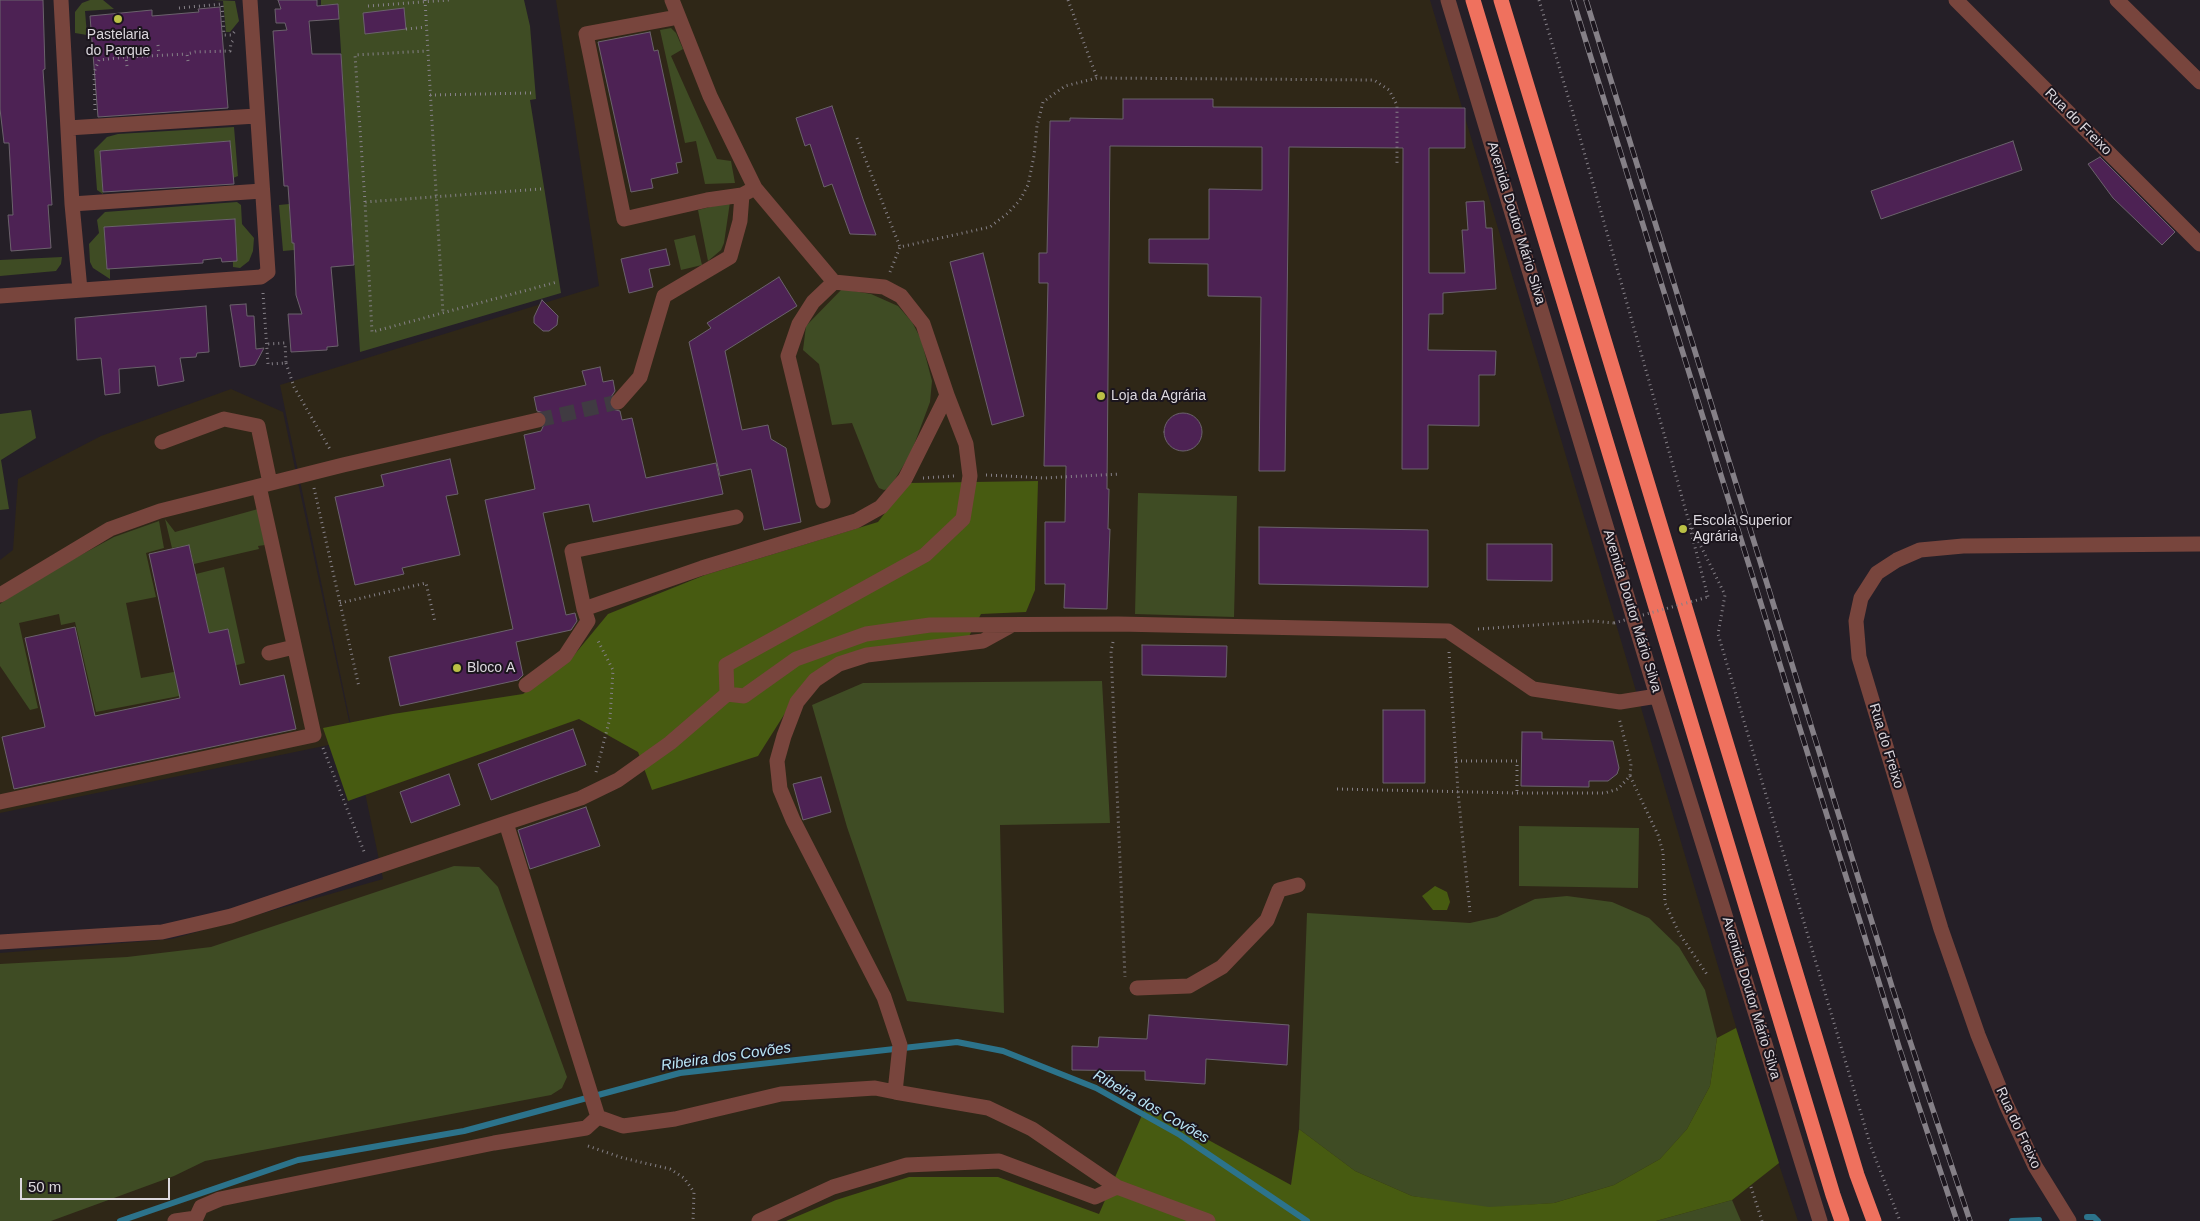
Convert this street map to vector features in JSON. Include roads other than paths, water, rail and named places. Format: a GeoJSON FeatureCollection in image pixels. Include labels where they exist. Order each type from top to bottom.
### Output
{"type":"FeatureCollection","features":[{"type":"Feature","properties":{"kind":"highway"},"geometry":{"type":"LineString","coordinates":[[1473,0],[1842,1221]]}},
{"type":"Feature","properties":{"kind":"highway"},"geometry":{"type":"LineString","coordinates":[[1501,0],[1854,1166],[1874,1221]]}},
{"type":"Feature","properties":{"kind":"street"},"geometry":{"type":"LineString","coordinates":[[61,0],[72,204],[80,290]]}},
{"type":"Feature","properties":{"kind":"street"},"geometry":{"type":"LineString","coordinates":[[0,296],[261,277],[268,272],[256,116],[250,0]]}},
{"type":"Feature","properties":{"kind":"street"},"geometry":{"type":"LineString","coordinates":[[672,0],[749,191],[834,282],[884,287],[901,296],[923,324],[966,444],[970,476],[963,519],[925,555],[726,666],[728,694]]}},
{"type":"Feature","properties":{"kind":"street","name":"Avenida Doutor Mário Silva"},"geometry":{"type":"LineString","coordinates":[[1448,0],[1657,696],[1820,1221]]}},
{"type":"Feature","properties":{"kind":"street","name":"Rua do Freixo"},"geometry":{"type":"LineString","coordinates":[[1956,0],[2200,244]]}},
{"type":"Feature","properties":{"kind":"street"},"geometry":{"type":"LineString","coordinates":[[2117,0],[2200,82]]}},
{"type":"Feature","properties":{"kind":"street"},"geometry":{"type":"LineString","coordinates":[[678,17],[586,34],[624,219],[749,191]]}},
{"type":"Feature","properties":{"kind":"street"},"geometry":{"type":"LineString","coordinates":[[68,128],[256,116]]}},
{"type":"Feature","properties":{"kind":"street"},"geometry":{"type":"LineString","coordinates":[[72,204],[262,191]]}},
{"type":"Feature","properties":{"kind":"street"},"geometry":{"type":"LineString","coordinates":[[618,402],[640,377],[664,296],[730,257],[749,191]]}},
{"type":"Feature","properties":{"kind":"street"},"geometry":{"type":"LineString","coordinates":[[823,501],[788,356],[799,324],[813,302],[834,282]]}},
{"type":"Feature","properties":{"kind":"street"},"geometry":{"type":"LineString","coordinates":[[586,615],[702,568],[856,521],[881,507],[905,479],[947,395]]}},
{"type":"Feature","properties":{"kind":"street"},"geometry":{"type":"LineString","coordinates":[[0,802],[314,735],[294,647],[264,484],[258,426],[224,420],[162,442]]}},
{"type":"Feature","properties":{"kind":"street"},"geometry":{"type":"LineString","coordinates":[[0,595],[110,529],[160,511],[264,484],[538,420]]}},
{"type":"Feature","properties":{"kind":"street"},"geometry":{"type":"LineString","coordinates":[[526,685],[565,656],[586,615],[572,551],[736,517]]}},
{"type":"Feature","properties":{"kind":"street","name":"Rua do Freixo"},"geometry":{"type":"LineString","coordinates":[[2069,1221],[2035,1166],[2006,1104],[1978,1035],[1941,929],[1859,657],[1856,621],[1860,598],[1877,573],[1896,560],[1920,550],[1963,546],[2200,544]]}},
{"type":"Feature","properties":{"kind":"street"},"geometry":{"type":"LineString","coordinates":[[895,1092],[900,1045],[884,997],[793,820],[780,789],[777,761],[797,702],[815,680],[839,664],[867,655],[984,641],[1013,624]]}},
{"type":"Feature","properties":{"kind":"street"},"geometry":{"type":"LineString","coordinates":[[0,942],[162,932],[232,916],[581,798],[618,780],[670,743],[728,694],[744,696],[796,659],[866,634],[930,625],[1013,624],[1118,624],[1448,631],[1533,689],[1614,702],[1657,696]]}},
{"type":"Feature","properties":{"kind":"street"},"geometry":{"type":"LineString","coordinates":[[269,653],[294,647]]}},
{"type":"Feature","properties":{"kind":"street"},"geometry":{"type":"LineString","coordinates":[[506,824],[598,1117]]}},
{"type":"Feature","properties":{"kind":"street"},"geometry":{"type":"LineString","coordinates":[[1137,988],[1189,986],[1222,967],[1267,920],[1279,890],[1298,885]]}},
{"type":"Feature","properties":{"kind":"street"},"geometry":{"type":"LineString","coordinates":[[598,1117],[623,1126],[676,1119],[780,1094],[875,1088],[988,1108],[1032,1129],[1116,1187],[1208,1221]]}},
{"type":"Feature","properties":{"kind":"street"},"geometry":{"type":"LineString","coordinates":[[175,1221],[196,1218],[201,1207],[220,1199],[484,1144],[586,1128],[598,1117]]}},
{"type":"Feature","properties":{"kind":"street"},"geometry":{"type":"LineString","coordinates":[[759,1221],[832,1187],[907,1164],[998,1161],[1095,1197],[1116,1187]]}},
{"type":"Feature","properties":{"kind":"waterway","name":"Ribeira dos Covões"},"geometry":{"type":"LineString","coordinates":[[120,1221],[298,1160],[464,1131],[680,1073],[957,1042],[1003,1051],[1096,1088],[1180,1135],[1307,1221]]}},
{"type":"Feature","properties":{"kind":"waterway"},"geometry":{"type":"LineString","coordinates":[[2087,1217],[2094,1217],[2098,1221]]}},
{"type":"Feature","properties":{"kind":"waterway"},"geometry":{"type":"LineString","coordinates":[[2012,1221],[2039,1220]]}},
{"type":"Feature","properties":{"kind":"tunnel"},"geometry":{"type":"LineString","coordinates":[[538,420],[618,402]]}},
{"type":"Feature","properties":{"kind":"railway"},"geometry":{"type":"LineString","coordinates":[[1573,0],[1900,1050],[1957,1221]]}},
{"type":"Feature","properties":{"kind":"railway"},"geometry":{"type":"LineString","coordinates":[[1586,0],[1893,990],[1970,1221]]}},
{"type":"Feature","properties":{"kind":"place","name":"Pastelaria do Parque"},"geometry":{"type":"Point","coordinates":[118,19]}},
{"type":"Feature","properties":{"kind":"place","name":"Loja da Agrária"},"geometry":{"type":"Point","coordinates":[1101,396]}},
{"type":"Feature","properties":{"kind":"place","name":"Escola Superior Agrária"},"geometry":{"type":"Point","coordinates":[1683,529]}},
{"type":"Feature","properties":{"kind":"place","name":"Bloco A"},"geometry":{"type":"Point","coordinates":[457,668]}}]}
